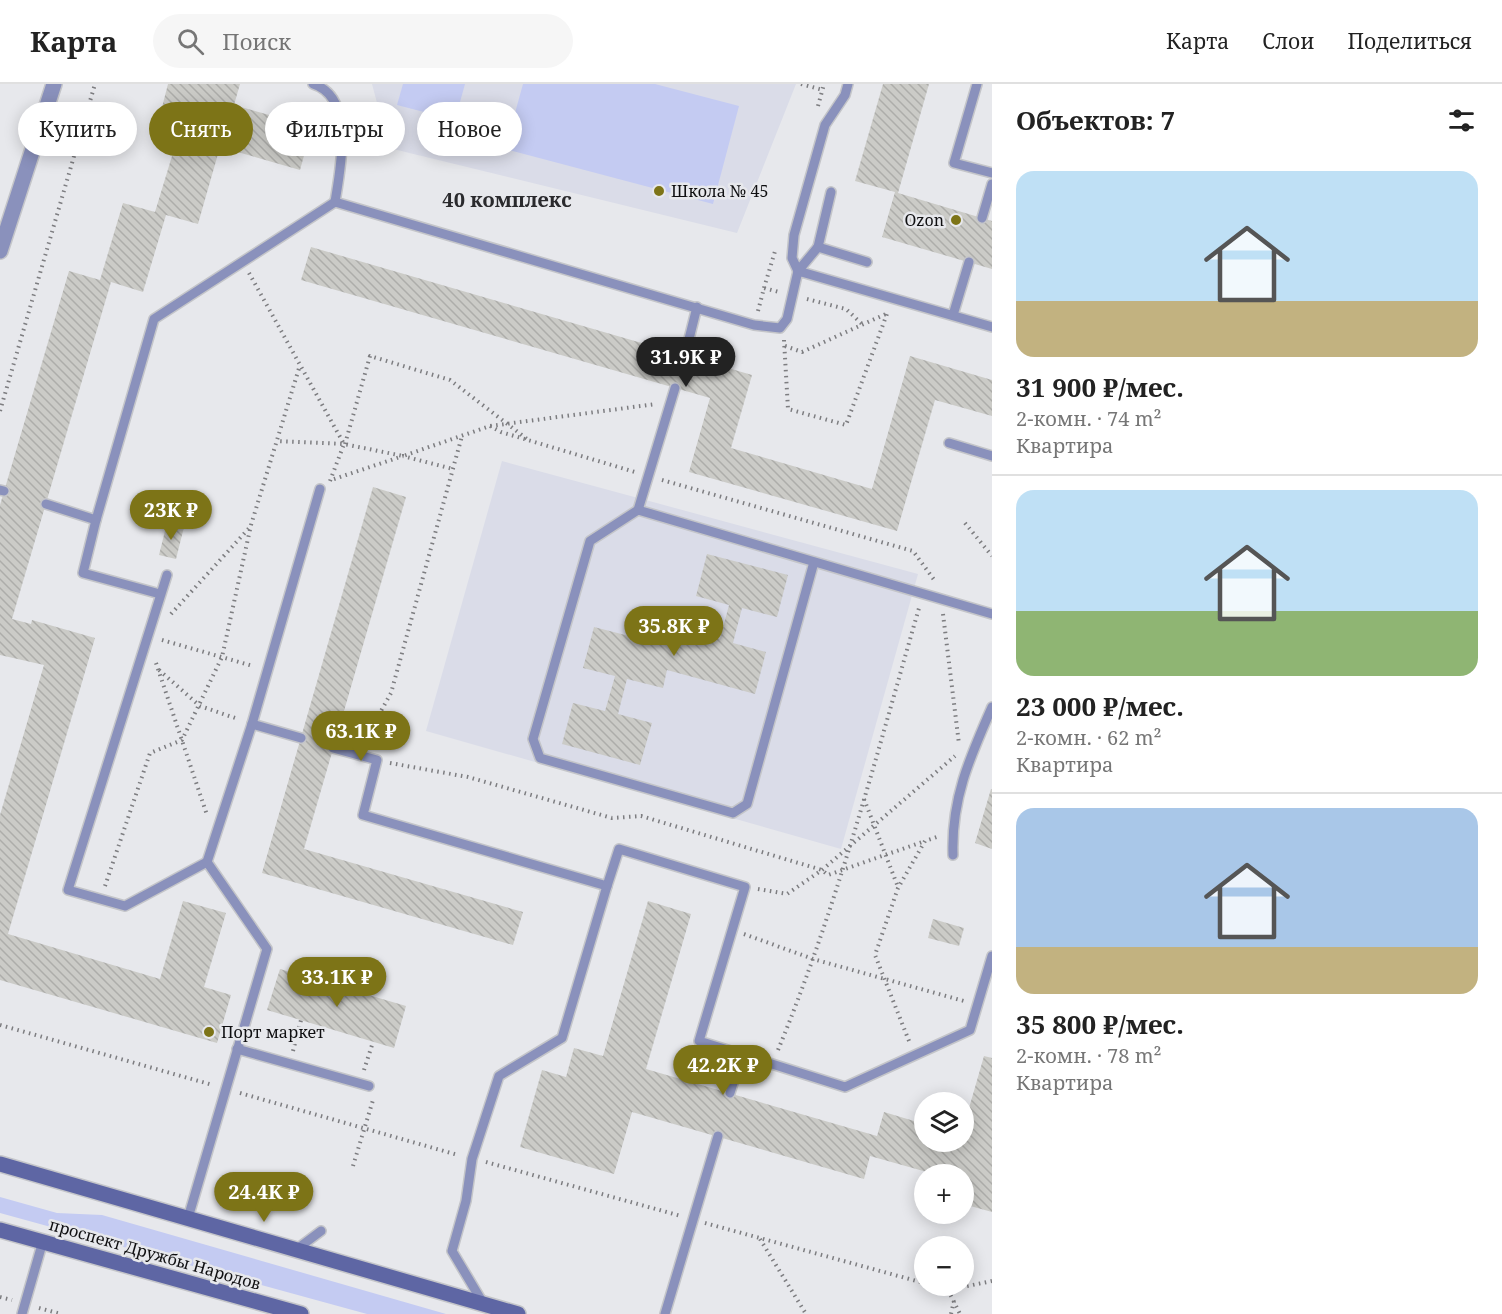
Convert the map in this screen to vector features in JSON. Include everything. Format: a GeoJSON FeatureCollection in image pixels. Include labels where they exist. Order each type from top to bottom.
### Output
{"type":"FeatureCollection","features":[{"type":"Feature","properties":{"kind":"main road"},"geometry":{"type":"LineString","coordinates":[[0,1164],[518,1314]]}},
{"type":"Feature","properties":{"kind":"main road","name":"проспект Дружбы Народов"},"geometry":{"type":"LineString","coordinates":[[0,1230],[266,1309],[301,1314]]}},
{"type":"Feature","properties":{"kind":"street"},"geometry":{"type":"LineString","coordinates":[[0,251],[54,84]]}},
{"type":"Feature","properties":{"kind":"lane"},"geometry":{"type":"LineString","coordinates":[[848,84],[845,95],[825,125],[794,235],[792,258],[798,271],[992,327]]}},
{"type":"Feature","properties":{"kind":"lane"},"geometry":{"type":"LineString","coordinates":[[977,84],[954,162],[992,173]]}},
{"type":"Feature","properties":{"kind":"lane"},"geometry":{"type":"LineString","coordinates":[[160,594],[84,573],[96,520],[154,319],[335,202],[344,148],[336,102],[318,85]]}},
{"type":"Feature","properties":{"kind":"lane"},"geometry":{"type":"LineString","coordinates":[[982,218],[992,184]]}},
{"type":"Feature","properties":{"kind":"lane"},"geometry":{"type":"LineString","coordinates":[[335,202],[754,325],[780,328],[787,319],[798,271],[818,247],[831,192]]}},
{"type":"Feature","properties":{"kind":"lane"},"geometry":{"type":"LineString","coordinates":[[818,247],[867,262]]}},
{"type":"Feature","properties":{"kind":"lane"},"geometry":{"type":"LineString","coordinates":[[953,315],[969,262]]}},
{"type":"Feature","properties":{"kind":"lane"},"geometry":{"type":"LineString","coordinates":[[685,355],[697,307]]}},
{"type":"Feature","properties":{"kind":"lane"},"geometry":{"type":"LineString","coordinates":[[675,388],[638,510],[590,541],[533,739],[540,758],[733,813],[747,804],[814,562]]}},
{"type":"Feature","properties":{"kind":"lane"},"geometry":{"type":"LineString","coordinates":[[949,443],[992,456]]}},
{"type":"Feature","properties":{"kind":"lane"},"geometry":{"type":"LineString","coordinates":[[166,574],[69,890],[125,906],[207,862],[252,724],[320,489]]}},
{"type":"Feature","properties":{"kind":"lane"},"geometry":{"type":"LineString","coordinates":[[46,504],[96,520]]}},
{"type":"Feature","properties":{"kind":"lane"},"geometry":{"type":"LineString","coordinates":[[638,510],[992,614]]}},
{"type":"Feature","properties":{"kind":"lane"},"geometry":{"type":"LineString","coordinates":[[953,855],[952,832],[957,799],[972,751],[992,707]]}},
{"type":"Feature","properties":{"kind":"lane"},"geometry":{"type":"LineString","coordinates":[[252,724],[301,738]]}},
{"type":"Feature","properties":{"kind":"lane"},"geometry":{"type":"LineString","coordinates":[[333,748],[377,760],[363,815],[607,886]]}},
{"type":"Feature","properties":{"kind":"lane"},"geometry":{"type":"LineString","coordinates":[[483,1304],[452,1251],[466,1201],[472,1159],[499,1076],[562,1038],[619,849],[745,887],[699,1041],[845,1087],[970,1030],[992,956]]}},
{"type":"Feature","properties":{"kind":"lane"},"geometry":{"type":"LineString","coordinates":[[188,1218],[267,949],[207,862]]}},
{"type":"Feature","properties":{"kind":"lane"},"geometry":{"type":"LineString","coordinates":[[237,1049],[365,1085]]}},
{"type":"Feature","properties":{"kind":"lane"},"geometry":{"type":"LineString","coordinates":[[730,1093],[742,1054]]}},
{"type":"Feature","properties":{"kind":"lane"},"geometry":{"type":"LineString","coordinates":[[665,1314],[718,1136]]}},
{"type":"Feature","properties":{"kind":"lane"},"geometry":{"type":"LineString","coordinates":[[297,1249],[321,1231]]}},
{"type":"Feature","properties":{"kind":"lane"},"geometry":{"type":"LineString","coordinates":[[22,1314],[43,1241]]}},
{"type":"Feature","properties":{"kind":"path"},"geometry":{"type":"LineString","coordinates":[[0,411],[95,84]]}},
{"type":"Feature","properties":{"kind":"path"},"geometry":{"type":"LineString","coordinates":[[801,84],[845,95]]}},
{"type":"Feature","properties":{"kind":"path"},"geometry":{"type":"LineString","coordinates":[[243,262],[345,444]]}},
{"type":"Feature","properties":{"kind":"path"},"geometry":{"type":"LineString","coordinates":[[780,328],[785,346],[789,409],[846,425],[892,297]]}},
{"type":"Feature","properties":{"kind":"path"},"geometry":{"type":"LineString","coordinates":[[785,346],[802,352],[888,313]]}},
{"type":"Feature","properties":{"kind":"path"},"geometry":{"type":"LineString","coordinates":[[333,479],[370,356],[450,380],[528,440]]}},
{"type":"Feature","properties":{"kind":"path"},"geometry":{"type":"LineString","coordinates":[[100,899],[150,753],[182,740],[222,657],[251,525],[300,365]]}},
{"type":"Feature","properties":{"kind":"path"},"geometry":{"type":"LineString","coordinates":[[320,489],[333,479],[490,426],[671,402]]}},
{"type":"Feature","properties":{"kind":"path"},"geometry":{"type":"LineString","coordinates":[[490,426],[501,432],[649,476],[913,551],[938,584]]}},
{"type":"Feature","properties":{"kind":"path"},"geometry":{"type":"LineString","coordinates":[[362,756],[372,727],[391,693],[462,435]]}},
{"type":"Feature","properties":{"kind":"path"},"geometry":{"type":"LineString","coordinates":[[277,441],[345,444],[453,469]]}},
{"type":"Feature","properties":{"kind":"path"},"geometry":{"type":"LineString","coordinates":[[965,523],[992,556]]}},
{"type":"Feature","properties":{"kind":"path"},"geometry":{"type":"LineString","coordinates":[[170,615],[251,525]]}},
{"type":"Feature","properties":{"kind":"path"},"geometry":{"type":"LineString","coordinates":[[772,1064],[813,959],[842,871],[923,593]]}},
{"type":"Feature","properties":{"kind":"path"},"geometry":{"type":"LineString","coordinates":[[745,887],[787,894],[822,870],[960,752],[941,598]]}},
{"type":"Feature","properties":{"kind":"path"},"geometry":{"type":"LineString","coordinates":[[215,842],[146,639],[162,640],[266,670]]}},
{"type":"Feature","properties":{"kind":"path"},"geometry":{"type":"LineString","coordinates":[[158,669],[200,705],[252,724]]}},
{"type":"Feature","properties":{"kind":"path"},"geometry":{"type":"LineString","coordinates":[[377,760],[468,777],[612,818],[641,816],[822,870],[828,875],[952,832]]}},
{"type":"Feature","properties":{"kind":"path"},"geometry":{"type":"LineString","coordinates":[[863,798],[898,888]]}},
{"type":"Feature","properties":{"kind":"path"},"geometry":{"type":"LineString","coordinates":[[915,1055],[883,978],[876,955],[898,888],[925,841]]}},
{"type":"Feature","properties":{"kind":"path"},"geometry":{"type":"LineString","coordinates":[[732,930],[813,959],[978,1005]]}},
{"type":"Feature","properties":{"kind":"path"},"geometry":{"type":"LineString","coordinates":[[289,1064],[301,1020]]}},
{"type":"Feature","properties":{"kind":"path"},"geometry":{"type":"LineString","coordinates":[[365,1085],[373,1042]]}},
{"type":"Feature","properties":{"kind":"path"},"geometry":{"type":"LineString","coordinates":[[353,1166],[373,1098]]}},
{"type":"Feature","properties":{"kind":"path"},"geometry":{"type":"LineString","coordinates":[[759,1239],[806,1314]]}},
{"type":"Feature","properties":{"kind":"path"},"geometry":{"type":"LineString","coordinates":[[974,1285],[992,1281]]}},
{"type":"Feature","properties":{"kind":"path"},"geometry":{"type":"LineString","coordinates":[[951,1296],[960,1314]]}},
{"type":"Feature","properties":{"kind":"path"},"geometry":{"type":"LineString","coordinates":[[951,1314],[954,1301]]}},
{"type":"Feature","properties":{"kind":"shaded area","name":"Школа № 45"},"geometry":{"type":"Polygon","coordinates":[[[372,84],[796,84],[737,233],[422,156],[522,156],[522,102],[417,102],[417,155],[405,152],[405,102],[377,102],[372,84]]]}},
{"type":"Feature","properties":{"kind":"shaded area"},"geometry":{"type":"Polygon","coordinates":[[[403,84],[465,84],[460,102],[417,102],[417,110],[405,107],[405,102],[398,102],[403,84]]]}},
{"type":"Feature","properties":{"kind":"shaded area"},"geometry":{"type":"Polygon","coordinates":[[[523,84],[655,84],[739,106],[713,204],[522,153],[522,102],[518,102],[523,84]]]}},
{"type":"Feature","properties":{"kind":"shaded area"},"geometry":{"type":"Polygon","coordinates":[[[502,461],[918,574],[841,849],[426,731],[502,461]]]}},
{"type":"Feature","properties":{"kind":"shaded area"},"geometry":{"type":"Polygon","coordinates":[[[0,1197],[57,1213],[102,1215],[446,1314],[367,1314],[0,1213],[0,1197]]]}},
{"type":"Feature","properties":{"kind":"building"},"geometry":{"type":"Polygon","coordinates":[[[168,84],[240,84],[235,102],[163,102],[168,84]]]}},
{"type":"Feature","properties":{"kind":"building"},"geometry":{"type":"Polygon","coordinates":[[[883,84],[929,84],[898,193],[992,221],[992,269],[882,237],[895,192],[855,181],[883,84]]]}},
{"type":"Feature","properties":{"kind":"building"},"geometry":{"type":"Polygon","coordinates":[[[253,110],[265,114],[265,156],[304,156],[300,170],[251,156],[253,110]]]}},
{"type":"Feature","properties":{"kind":"building"},"geometry":{"type":"Polygon","coordinates":[[[172,156],[217,156],[198,224],[166,215],[143,292],[111,282],[12,619],[31,624],[32,620],[95,638],[8,934],[160,979],[183,901],[226,913],[204,987],[231,995],[217,1043],[0,980],[0,815],[44,665],[0,655],[0,505],[69,271],[100,280],[123,203],[155,212],[172,156]]]}},
{"type":"Feature","properties":{"kind":"building"},"geometry":{"type":"Polygon","coordinates":[[[311,247],[752,375],[731,448],[872,489],[910,356],[992,380],[992,416],[935,400],[897,531],[689,472],[710,398],[301,280],[311,247]]]}},
{"type":"Feature","properties":{"kind":"building"},"geometry":{"type":"Polygon","coordinates":[[[373,487],[406,497],[304,849],[523,912],[513,945],[262,873],[373,487]]]}},
{"type":"Feature","properties":{"kind":"building"},"geometry":{"type":"Polygon","coordinates":[[[167,523],[184,527],[176,559],[159,555],[167,523]]]}},
{"type":"Feature","properties":{"kind":"building"},"geometry":{"type":"Polygon","coordinates":[[[707,554],[788,575],[777,617],[742,608],[733,643],[766,652],[755,694],[667,670],[663,688],[627,679],[618,714],[652,723],[640,765],[562,744],[573,703],[605,711],[615,676],[583,668],[594,627],[633,637],[639,617],[720,639],[729,605],[696,596],[707,554]]]}},
{"type":"Feature","properties":{"kind":"building"},"geometry":{"type":"Polygon","coordinates":[[[992,789],[992,849],[975,843],[992,789]]]}},
{"type":"Feature","properties":{"kind":"building"},"geometry":{"type":"Polygon","coordinates":[[[648,901],[691,914],[646,1069],[877,1136],[884,1112],[914,1121],[914,1152],[974,1152],[974,1092],[984,1056],[992,1058],[992,1212],[974,1207],[974,1164],[914,1164],[914,1168],[870,1156],[864,1179],[632,1112],[614,1174],[520,1147],[542,1070],[566,1077],[574,1048],[603,1056],[648,901]]]}},
{"type":"Feature","properties":{"kind":"building"},"geometry":{"type":"Polygon","coordinates":[[[933,919],[964,928],[959,946],[928,938],[933,919]]]}},
{"type":"Feature","properties":{"kind":"building"},"geometry":{"type":"Polygon","coordinates":[[[280,969],[406,1006],[394,1048],[267,1010],[280,969]]]}},
{"type":"Feature","properties":{"kind":"place","name":"Школа № 45"},"geometry":{"type":"Point","coordinates":[659,191]}},
{"type":"Feature","properties":{"kind":"place","name":"Ozon"},"geometry":{"type":"Point","coordinates":[956,220]}},
{"type":"Feature","properties":{"kind":"place","name":"Порт маркет"},"geometry":{"type":"Point","coordinates":[209,1032]}},
{"type":"Feature","properties":{"kind":"district","name":"40 комплекс"},"geometry":{"type":"Point","coordinates":[507,199]}}]}
